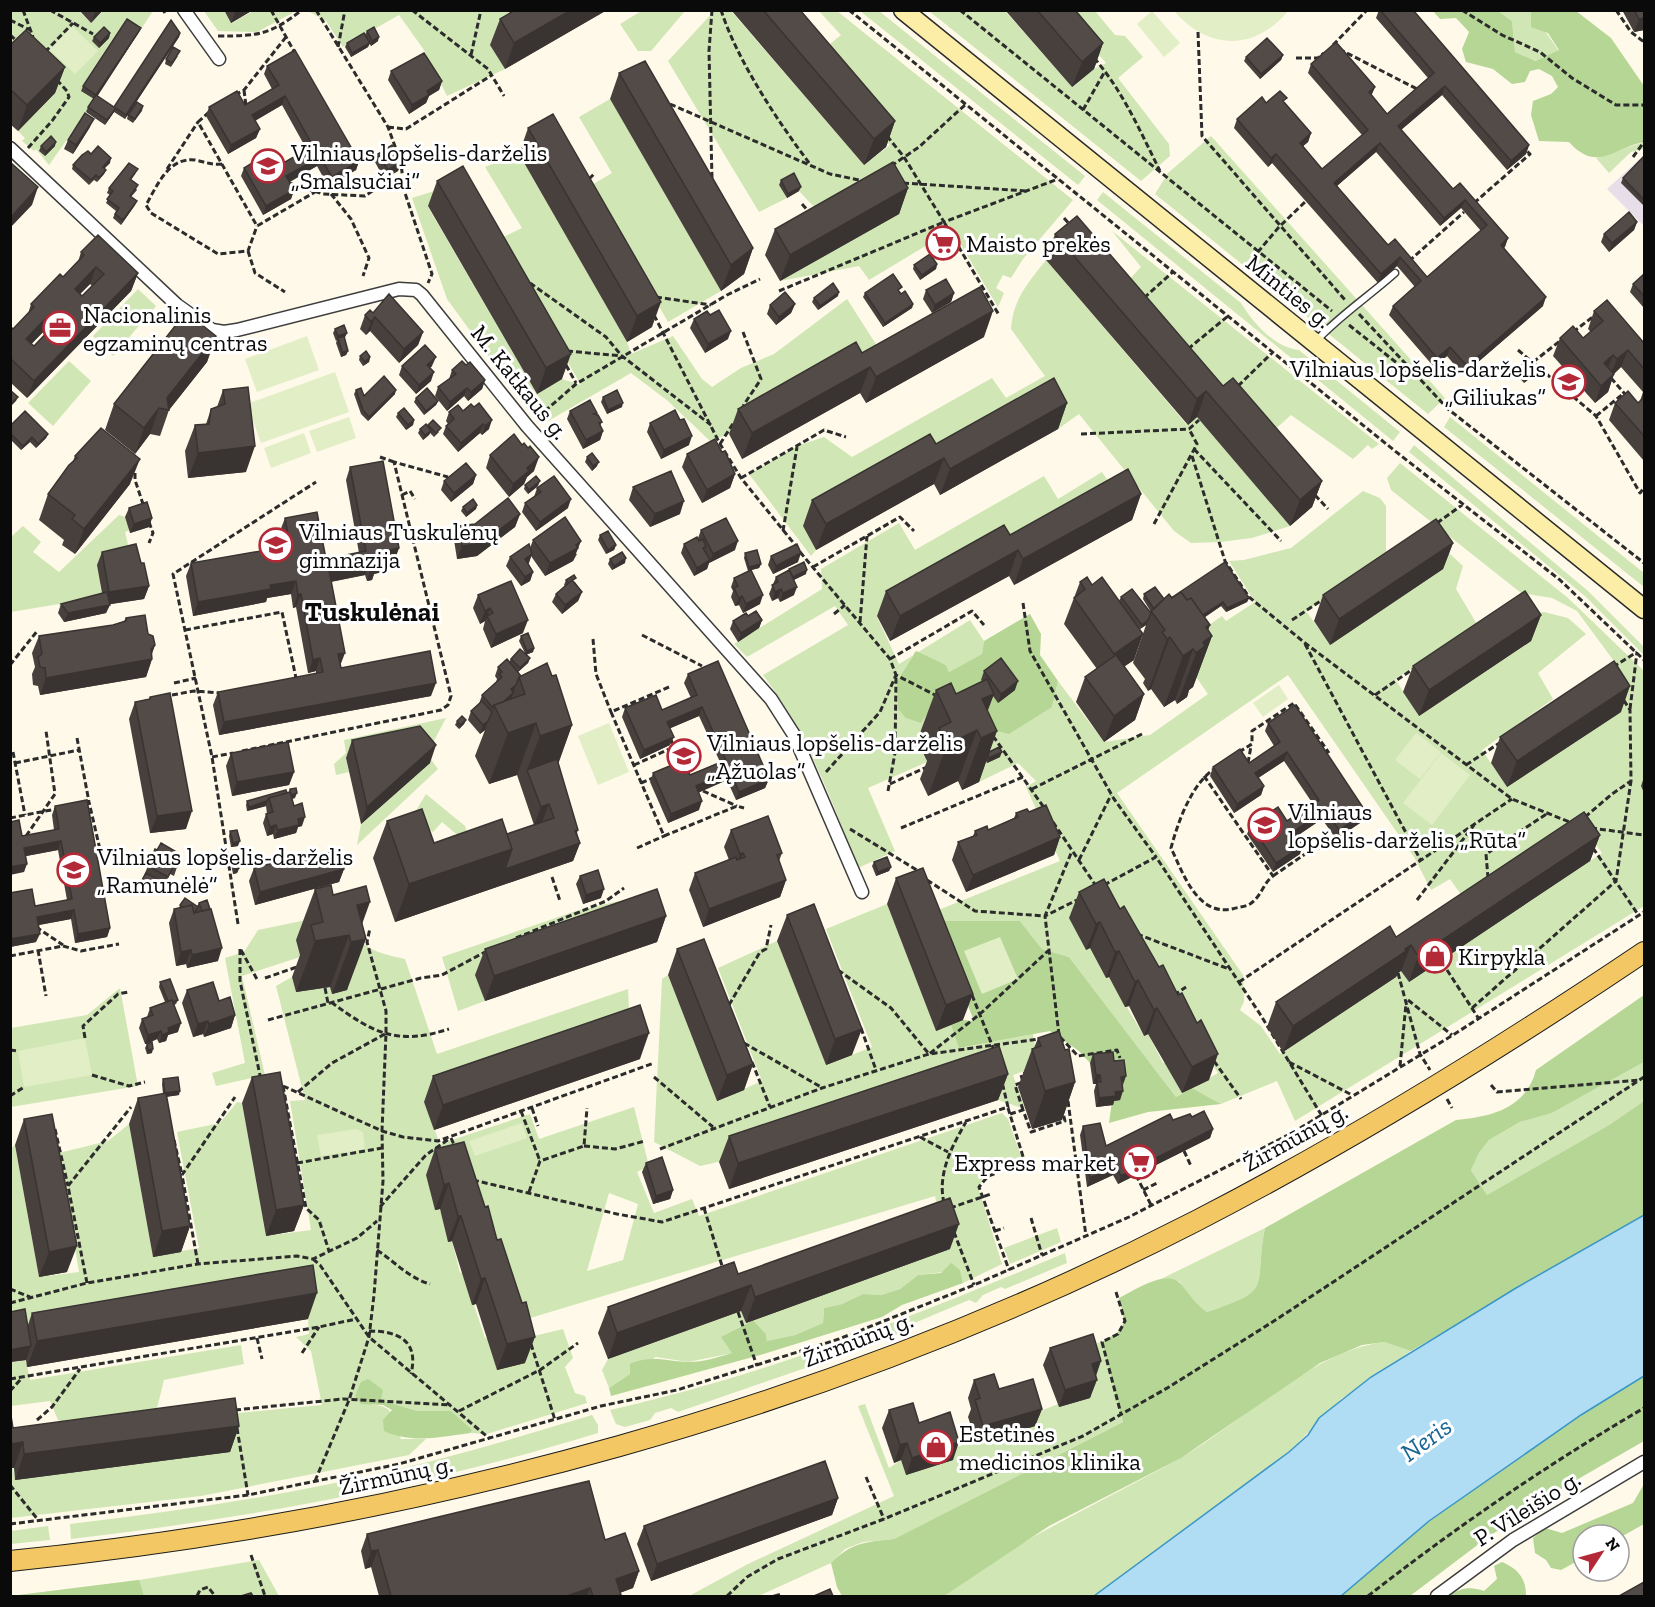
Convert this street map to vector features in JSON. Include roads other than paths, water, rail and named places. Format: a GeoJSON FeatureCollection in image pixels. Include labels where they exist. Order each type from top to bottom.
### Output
{"type":"FeatureCollection","features":[{"type":"Feature","properties":{"kind":"main road","name":"Minties g."},"geometry":{"type":"LineString","coordinates":[[903,10],[1644,609]]}},
{"type":"Feature","properties":{"kind":"main road","name":"Žirmūnų g."},"geometry":{"type":"LineString","coordinates":[[10,1561],[255,1530],[446,1491],[613,1448],[792,1392],[1013,1305],[1196,1221],[1306,1162],[1456,1073],[1644,952]]}},
{"type":"Feature","properties":{"kind":"street"},"geometry":{"type":"LineString","coordinates":[[184,10],[219,59]]}},
{"type":"Feature","properties":{"kind":"street","name":"M. Katkaus g."},"geometry":{"type":"LineString","coordinates":[[10,148],[177,305],[212,330],[224,333],[339,306],[387,291],[416,290],[527,426],[771,699],[794,735],[862,892]]}},
{"type":"Feature","properties":{"kind":"street","name":"P. Vileišio g."},"geometry":{"type":"LineString","coordinates":[[1437,1596],[1513,1540],[1644,1462]]}},
{"type":"Feature","properties":{"kind":"lane"},"geometry":{"type":"LineString","coordinates":[[1315,343],[1339,317],[1353,309],[1395,273]]}},
{"type":"Feature","properties":{"kind":"water","name":"Neris"},"geometry":{"type":"Polygon","coordinates":[[[1644,1215],[1644,1376],[1581,1415],[1429,1521],[1341,1596],[1094,1596],[1289,1452],[1308,1435],[1319,1418],[1371,1377],[1516,1288],[1644,1215]]]}},
{"type":"Feature","properties":{"kind":"place","name":"Vilniaus lopšelis-darželis „Smalsučiai“"},"geometry":{"type":"Point","coordinates":[268,166]}},
{"type":"Feature","properties":{"kind":"place","name":"Maisto prekės"},"geometry":{"type":"Point","coordinates":[943,243]}},
{"type":"Feature","properties":{"kind":"place","name":"Nacionalinis egzaminų centras"},"geometry":{"type":"Point","coordinates":[60,328]}},
{"type":"Feature","properties":{"kind":"place","name":"Vilniaus lopšelis-darželis „Giliukas“"},"geometry":{"type":"Point","coordinates":[1569,382]}},
{"type":"Feature","properties":{"kind":"place","name":"Vilniaus Tuskulėnų gimnazija"},"geometry":{"type":"Point","coordinates":[276,545]}},
{"type":"Feature","properties":{"kind":"place","name":"Vilniaus lopšelis-darželis „Ąžuolas“"},"geometry":{"type":"Point","coordinates":[684,756]}},
{"type":"Feature","properties":{"kind":"place","name":"Vilniaus lopšelis-darželis „Rūta“"},"geometry":{"type":"Point","coordinates":[1265,825]}},
{"type":"Feature","properties":{"kind":"place","name":"Vilniaus lopšelis-darželis „Ramunėlė“"},"geometry":{"type":"Point","coordinates":[74,870]}},
{"type":"Feature","properties":{"kind":"place","name":"Kirpykla"},"geometry":{"type":"Point","coordinates":[1435,956]}},
{"type":"Feature","properties":{"kind":"place","name":"Express market"},"geometry":{"type":"Point","coordinates":[1139,1162]}},
{"type":"Feature","properties":{"kind":"place","name":"Estetinės medicinos klinika"},"geometry":{"type":"Point","coordinates":[936,1447]}},
{"type":"Feature","properties":{"kind":"district","name":"Tuskulėnai"},"geometry":{"type":"Point","coordinates":[372,612]}}]}
